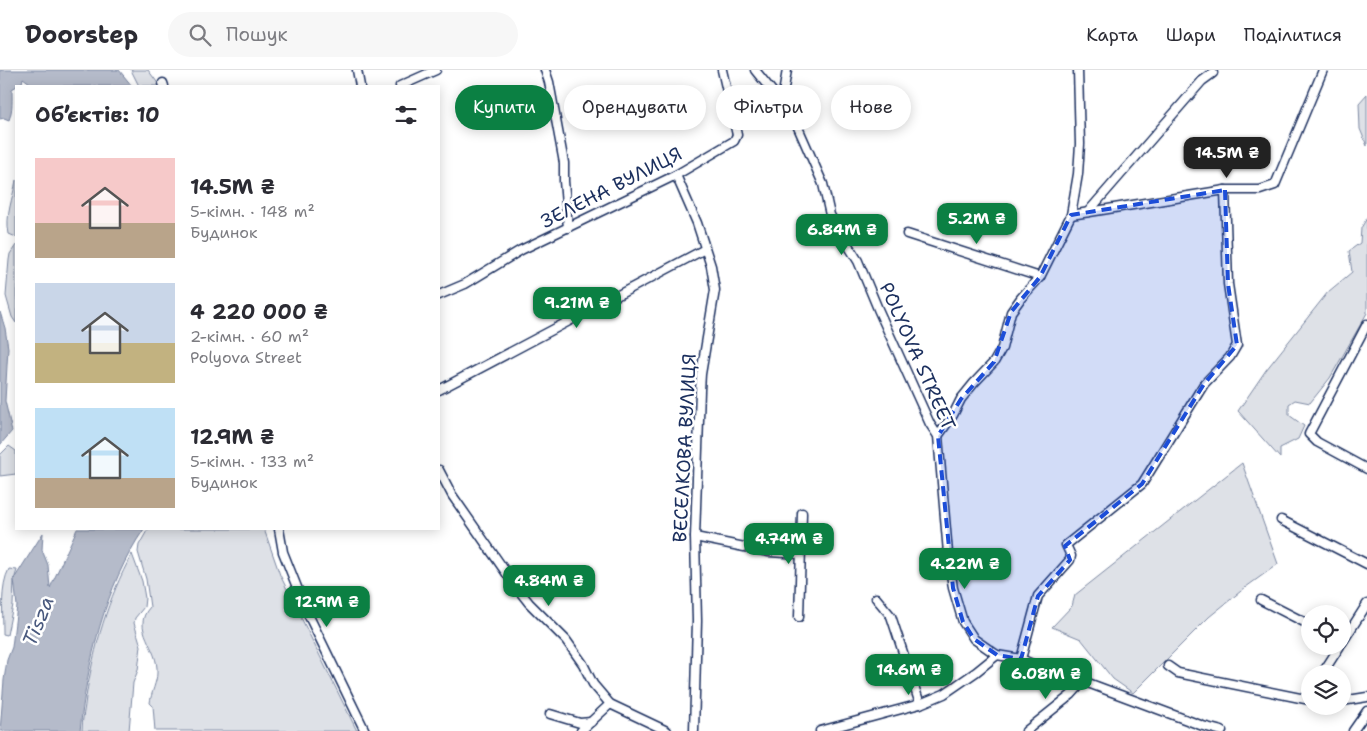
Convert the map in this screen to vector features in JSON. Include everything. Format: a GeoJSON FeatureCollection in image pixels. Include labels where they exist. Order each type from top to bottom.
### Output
{"type":"FeatureCollection","features":[{"type":"Feature","properties":{"kind":"street"},"geometry":{"type":"LineString","coordinates":[[357,70],[360,85]]}},
{"type":"Feature","properties":{"kind":"street"},"geometry":{"type":"LineString","coordinates":[[402,85],[436,70]]}},
{"type":"Feature","properties":{"kind":"street"},"geometry":{"type":"LineString","coordinates":[[545,70],[564,163],[568,228]]}},
{"type":"Feature","properties":{"kind":"street","name":"ЗЕЛЕНА ВУЛИЦЯ"},"geometry":{"type":"LineString","coordinates":[[440,296],[465,284],[521,250],[676,174],[734,141],[736,135],[722,70]]}},
{"type":"Feature","properties":{"kind":"street","name":"POLYOVA STREET"},"geometry":{"type":"LineString","coordinates":[[755,70],[767,85]]}},
{"type":"Feature","properties":{"kind":"street"},"geometry":{"type":"LineString","coordinates":[[784,85],[787,70]]}},
{"type":"Feature","properties":{"kind":"street"},"geometry":{"type":"LineString","coordinates":[[938,436],[953,415],[961,399],[994,362],[1002,348],[1011,312],[1040,277],[1071,215],[1078,174],[1080,144],[1078,70]]}},
{"type":"Feature","properties":{"kind":"street"},"geometry":{"type":"LineString","coordinates":[[1071,215],[1225,190],[1260,190],[1275,186],[1323,70]]}},
{"type":"Feature","properties":{"kind":"street"},"geometry":{"type":"LineString","coordinates":[[1088,212],[1202,81],[1213,72]]}},
{"type":"Feature","properties":{"kind":"street","name":"POLYOVA STREET"},"geometry":{"type":"LineString","coordinates":[[799,130],[823,184],[830,216],[858,260],[930,424],[938,436],[948,553],[953,588],[963,622],[974,639],[997,655],[1021,659],[1080,684],[1088,683],[1203,726],[1222,731]]}},
{"type":"Feature","properties":{"kind":"street","name":"ВЕСЕЛКОВА ВУЛИЦЯ"},"geometry":{"type":"LineString","coordinates":[[676,174],[687,197],[711,266],[715,290],[701,374],[695,537],[697,621],[694,731]]}},
{"type":"Feature","properties":{"kind":"street"},"geometry":{"type":"LineString","coordinates":[[1021,659],[1038,596],[1070,560],[1071,556],[1066,545],[1142,484],[1204,384],[1230,357],[1237,345],[1228,284],[1225,190]]}},
{"type":"Feature","properties":{"kind":"street"},"geometry":{"type":"LineString","coordinates":[[907,234],[1040,277]]}},
{"type":"Feature","properties":{"kind":"street"},"geometry":{"type":"LineString","coordinates":[[440,389],[705,249]]}},
{"type":"Feature","properties":{"kind":"street"},"geometry":{"type":"LineString","coordinates":[[1367,324],[1308,434],[1317,442],[1367,469]]}},
{"type":"Feature","properties":{"kind":"street"},"geometry":{"type":"LineString","coordinates":[[440,472],[452,495],[514,584],[529,603],[566,640],[583,664],[593,684],[610,704],[667,731]]}},
{"type":"Feature","properties":{"kind":"street"},"geometry":{"type":"LineString","coordinates":[[799,618],[802,513]]}},
{"type":"Feature","properties":{"kind":"street"},"geometry":{"type":"LineString","coordinates":[[1281,520],[1367,564]]}},
{"type":"Feature","properties":{"kind":"street"},"geometry":{"type":"LineString","coordinates":[[278,530],[283,552],[306,610],[365,731]]}},
{"type":"Feature","properties":{"kind":"street"},"geometry":{"type":"LineString","coordinates":[[695,537],[769,552],[800,554]]}},
{"type":"Feature","properties":{"kind":"street"},"geometry":{"type":"LineString","coordinates":[[876,598],[891,616],[920,704]]}},
{"type":"Feature","properties":{"kind":"street"},"geometry":{"type":"LineString","coordinates":[[1261,600],[1301,620]]}},
{"type":"Feature","properties":{"kind":"street"},"geometry":{"type":"LineString","coordinates":[[1351,629],[1367,604]]}},
{"type":"Feature","properties":{"kind":"street"},"geometry":{"type":"LineString","coordinates":[[820,731],[920,704],[944,694],[997,655]]}},
{"type":"Feature","properties":{"kind":"street"},"geometry":{"type":"LineString","coordinates":[[1168,666],[1178,673],[1301,698]]}},
{"type":"Feature","properties":{"kind":"street"},"geometry":{"type":"LineString","coordinates":[[1026,731],[1071,695],[1080,684]]}},
{"type":"Feature","properties":{"kind":"street"},"geometry":{"type":"LineString","coordinates":[[1351,700],[1367,697]]}},
{"type":"Feature","properties":{"kind":"street"},"geometry":{"type":"LineString","coordinates":[[581,731],[610,704]]}},
{"type":"Feature","properties":{"kind":"street"},"geometry":{"type":"LineString","coordinates":[[1353,731],[1367,711]]}},
{"type":"Feature","properties":{"kind":"street"},"geometry":{"type":"LineString","coordinates":[[550,714],[580,723],[591,722]]}},
{"type":"Feature","properties":{"kind":"highlighted area"},"geometry":{"type":"Polygon","coordinates":[[[1225,190],[1228,284],[1237,345],[1204,384],[1142,484],[1065,546],[1070,560],[1038,596],[1021,659],[997,655],[974,639],[963,622],[953,588],[938,436],[961,399],[994,362],[1011,312],[1040,277],[1071,215],[1225,190]]]}},
{"type":"Feature","properties":{"kind":"shaded area"},"geometry":{"type":"Polygon","coordinates":[[[131,70],[148,70],[159,85],[138,85],[131,70]]]}},
{"type":"Feature","properties":{"kind":"shaded area"},"geometry":{"type":"Polygon","coordinates":[[[1367,94],[1367,146],[1360,129],[1359,103],[1367,94]]]}},
{"type":"Feature","properties":{"kind":"shaded area"},"geometry":{"type":"Polygon","coordinates":[[[15,184],[15,237],[9,234],[8,220],[15,184]]]}},
{"type":"Feature","properties":{"kind":"shaded area"},"geometry":{"type":"Polygon","coordinates":[[[1367,218],[1367,313],[1330,378],[1310,403],[1295,400],[1289,404],[1289,415],[1304,426],[1298,439],[1280,448],[1280,458],[1238,411],[1266,370],[1328,292],[1352,272],[1349,251],[1360,243],[1361,228],[1367,218]]]}},
{"type":"Feature","properties":{"kind":"shaded area"},"geometry":{"type":"Polygon","coordinates":[[[15,246],[15,322],[6,296],[10,254],[15,246]]]}},
{"type":"Feature","properties":{"kind":"shaded area"},"geometry":{"type":"Polygon","coordinates":[[[9,446],[15,450],[15,474],[0,476],[0,455],[9,446]]]}},
{"type":"Feature","properties":{"kind":"shaded area"},"geometry":{"type":"Polygon","coordinates":[[[1242,463],[1278,564],[1209,617],[1133,693],[1113,679],[1081,639],[1052,627],[1072,606],[1075,595],[1242,463]]]}},
{"type":"Feature","properties":{"kind":"shaded area"},"geometry":{"type":"Polygon","coordinates":[[[147,530],[264,530],[280,575],[357,731],[155,731],[153,706],[150,703],[157,676],[156,664],[144,631],[145,615],[150,607],[146,579],[138,552],[139,545],[147,530]]]}},
{"type":"Feature","properties":{"kind":"shaded area"},"geometry":{"type":"Polygon","coordinates":[[[132,554],[142,581],[145,598],[144,607],[135,618],[134,623],[141,646],[138,670],[133,683],[129,731],[82,731],[93,660],[103,623],[123,571],[132,554]]]}},
{"type":"Feature","properties":{"kind":"shaded area"},"geometry":{"type":"Polygon","coordinates":[[[9,569],[17,570],[7,635],[3,634],[3,599],[4,583],[9,569]]]}},
{"type":"Feature","properties":{"kind":"water"},"geometry":{"type":"Polygon","coordinates":[[[0,70],[119,70],[131,85],[33,85],[23,78],[22,83],[15,85],[12,89],[12,108],[9,120],[0,119],[0,70]]]}},
{"type":"Feature","properties":{"kind":"water"},"geometry":{"type":"Polygon","coordinates":[[[0,312],[8,348],[5,401],[12,431],[0,445],[0,312]]]}},
{"type":"Feature","properties":{"kind":"water","name":"Tisza"},"geometry":{"type":"Polygon","coordinates":[[[77,530],[143,530],[130,551],[108,600],[87,679],[80,731],[0,731],[4,680],[7,660],[12,647],[17,606],[14,579],[43,533],[42,550],[48,565],[50,588],[77,530]]]}}]}
